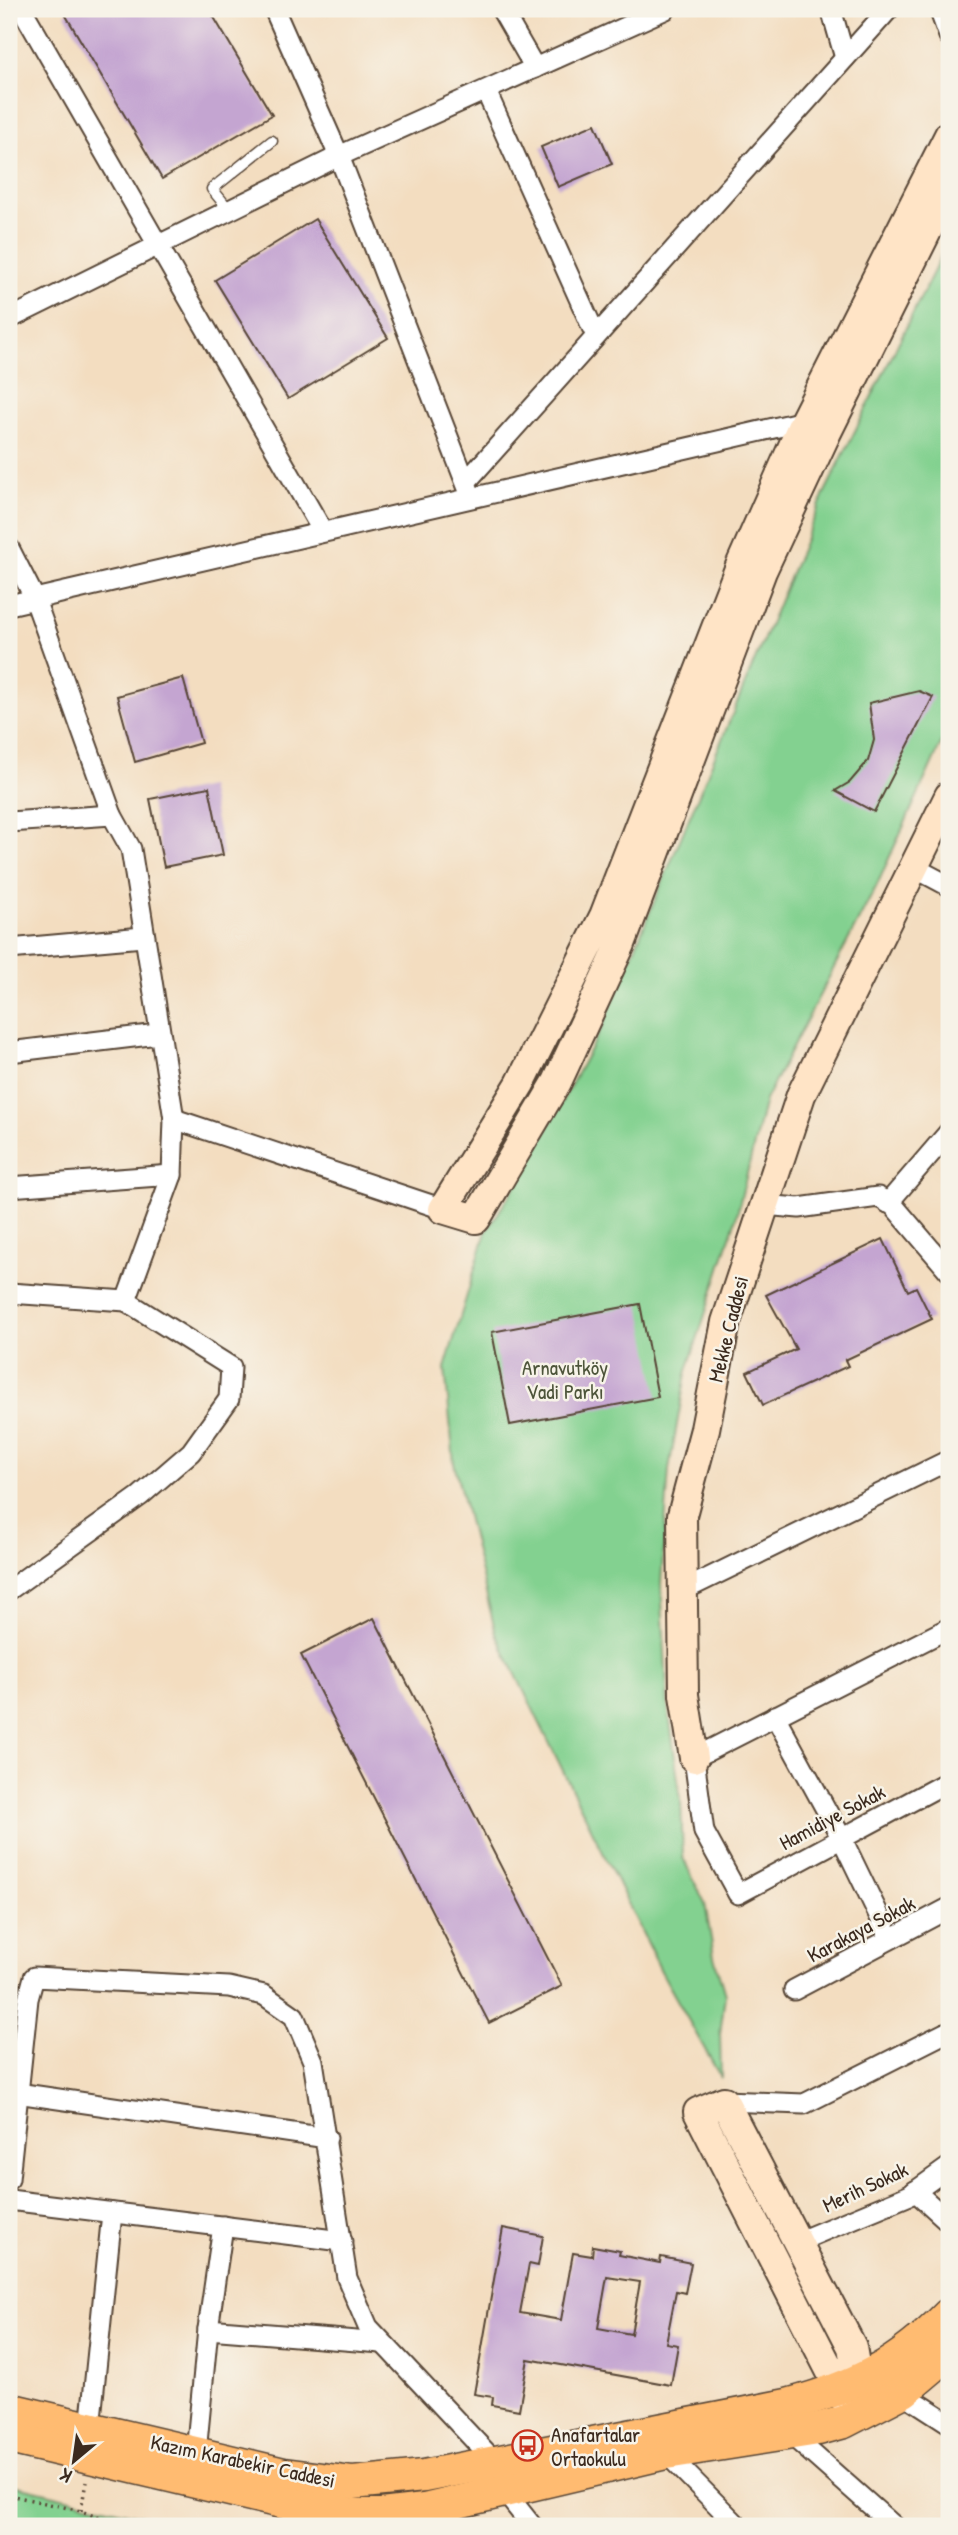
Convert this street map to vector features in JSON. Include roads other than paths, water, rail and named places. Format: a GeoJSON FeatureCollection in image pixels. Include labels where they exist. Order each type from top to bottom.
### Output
{"type":"FeatureCollection","features":[{"type":"Feature","properties":{"kind":"main road"},"geometry":{"type":"LineString","coordinates":[[949,135],[815,426],[621,944],[557,1082],[475,1219],[443,1209],[520,1084],[604,916],[740,566],[815,426],[949,187]]}},
{"type":"Feature","properties":{"kind":"main road","name":"Mekke Caddesi"},"geometry":{"type":"LineString","coordinates":[[694,1758],[684,1695],[682,1515],[705,1429],[726,1322],[801,1095],[949,796]]}},
{"type":"Feature","properties":{"kind":"main road"},"geometry":{"type":"LineString","coordinates":[[724,2101],[852,2347],[851,2396],[698,2112],[724,2101]]}},
{"type":"Feature","properties":{"kind":"main road","name":"Kazım Karabekir Caddesi"},"geometry":{"type":"LineString","coordinates":[[9,2438],[328,2506],[388,2481],[500,2477],[818,2429],[851,2396],[949,2314]]}},
{"type":"Feature","properties":{"kind":"main road","name":"Kazım Karabekir Caddesi"},"geometry":{"type":"LineString","coordinates":[[9,2409],[284,2474],[328,2506],[357,2521],[424,2510],[500,2477],[787,2405],[901,2392],[929,2373],[949,2353]]}},
{"type":"Feature","properties":{"kind":"street"},"geometry":{"type":"LineString","coordinates":[[22,9],[322,530]]}},
{"type":"Feature","properties":{"kind":"street"},"geometry":{"type":"LineString","coordinates":[[274,9],[339,156],[469,489]]}},
{"type":"Feature","properties":{"kind":"street"},"geometry":{"type":"LineString","coordinates":[[501,9],[535,68]]}},
{"type":"Feature","properties":{"kind":"street"},"geometry":{"type":"LineString","coordinates":[[9,319],[339,156],[535,68],[628,17],[666,9]]}},
{"type":"Feature","properties":{"kind":"street"},"geometry":{"type":"LineString","coordinates":[[831,9],[845,58]]}},
{"type":"Feature","properties":{"kind":"street"},"geometry":{"type":"LineString","coordinates":[[469,489],[596,336],[889,9]]}},
{"type":"Feature","properties":{"kind":"street"},"geometry":{"type":"LineString","coordinates":[[939,9],[949,36]]}},
{"type":"Feature","properties":{"kind":"street"},"geometry":{"type":"LineString","coordinates":[[486,91],[596,336]]}},
{"type":"Feature","properties":{"kind":"street"},"geometry":{"type":"LineString","coordinates":[[9,605],[322,530],[469,489],[815,426]]}},
{"type":"Feature","properties":{"kind":"street"},"geometry":{"type":"LineString","coordinates":[[9,548],[34,597],[112,815],[131,849],[158,1034],[174,1119],[172,1175],[126,1301]]}},
{"type":"Feature","properties":{"kind":"street"},"geometry":{"type":"LineString","coordinates":[[9,822],[112,815]]}},
{"type":"Feature","properties":{"kind":"street"},"geometry":{"type":"LineString","coordinates":[[915,868],[949,886]]}},
{"type":"Feature","properties":{"kind":"street"},"geometry":{"type":"LineString","coordinates":[[9,949],[143,936]]}},
{"type":"Feature","properties":{"kind":"street"},"geometry":{"type":"LineString","coordinates":[[9,1052],[158,1034]]}},
{"type":"Feature","properties":{"kind":"street"},"geometry":{"type":"LineString","coordinates":[[174,1119],[443,1209]]}},
{"type":"Feature","properties":{"kind":"street"},"geometry":{"type":"LineString","coordinates":[[888,1203],[949,1132]]}},
{"type":"Feature","properties":{"kind":"street"},"geometry":{"type":"LineString","coordinates":[[9,1187],[172,1175]]}},
{"type":"Feature","properties":{"kind":"street"},"geometry":{"type":"LineString","coordinates":[[763,1205],[799,1208],[878,1197],[888,1203],[949,1271]]}},
{"type":"Feature","properties":{"kind":"street"},"geometry":{"type":"LineString","coordinates":[[9,1293],[126,1301],[231,1367],[229,1399],[191,1452],[140,1496],[9,1590]]}},
{"type":"Feature","properties":{"kind":"street"},"geometry":{"type":"LineString","coordinates":[[684,1590],[949,1461]]}},
{"type":"Feature","properties":{"kind":"street"},"geometry":{"type":"LineString","coordinates":[[694,1758],[949,1628]]}},
{"type":"Feature","properties":{"kind":"street"},"geometry":{"type":"LineString","coordinates":[[775,1716],[841,1837],[890,1938]]}},
{"type":"Feature","properties":{"kind":"street","name":"Mekke Caddesi"},"geometry":{"type":"LineString","coordinates":[[694,1758],[704,1832],[738,1894]]}},
{"type":"Feature","properties":{"kind":"street","name":"Hamidiye Sokak"},"geometry":{"type":"LineString","coordinates":[[738,1894],[949,1782]]}},
{"type":"Feature","properties":{"kind":"street","name":"Karakaya Sokak"},"geometry":{"type":"LineString","coordinates":[[794,1990],[890,1938],[946,1917]]}},
{"type":"Feature","properties":{"kind":"street"},"geometry":{"type":"LineString","coordinates":[[9,2179],[28,1999],[34,1977],[229,1987],[264,1995],[294,2016],[313,2061],[347,2278],[368,2327],[500,2477],[532,2526]]}},
{"type":"Feature","properties":{"kind":"street"},"geometry":{"type":"LineString","coordinates":[[724,2101],[804,2104],[949,2031]]}},
{"type":"Feature","properties":{"kind":"street"},"geometry":{"type":"LineString","coordinates":[[17,2093],[327,2138]]}},
{"type":"Feature","properties":{"kind":"street","name":"Merih Sokak"},"geometry":{"type":"LineString","coordinates":[[797,2242],[915,2191],[949,2167]]}},
{"type":"Feature","properties":{"kind":"street"},"geometry":{"type":"LineString","coordinates":[[915,2191],[949,2222]]}},
{"type":"Feature","properties":{"kind":"street"},"geometry":{"type":"LineString","coordinates":[[9,2200],[342,2241]]}},
{"type":"Feature","properties":{"kind":"street"},"geometry":{"type":"LineString","coordinates":[[90,2428],[112,2213]]}},
{"type":"Feature","properties":{"kind":"street"},"geometry":{"type":"LineString","coordinates":[[196,2453],[208,2329],[223,2226]]}},
{"type":"Feature","properties":{"kind":"street"},"geometry":{"type":"LineString","coordinates":[[208,2329],[381,2343]]}},
{"type":"Feature","properties":{"kind":"street"},"geometry":{"type":"LineString","coordinates":[[901,2392],[949,2423]]}},
{"type":"Feature","properties":{"kind":"street"},"geometry":{"type":"LineString","coordinates":[[789,2434],[894,2526]]}},
{"type":"Feature","properties":{"kind":"street"},"geometry":{"type":"LineString","coordinates":[[666,2453],[738,2526]]}},
{"type":"Feature","properties":{"kind":"lane"},"geometry":{"type":"LineString","coordinates":[[230,211],[212,189],[272,141]]}},
{"type":"Feature","properties":{"kind":"place","name":"Anafartalar Ortaokulu"},"geometry":{"type":"Point","coordinates":[528,2446]}},
{"type":"Feature","properties":{"kind":"park label","name":"Arnavutköy Vadi Parkı"},"geometry":{"type":"Point","coordinates":[565,1379]}}]}
